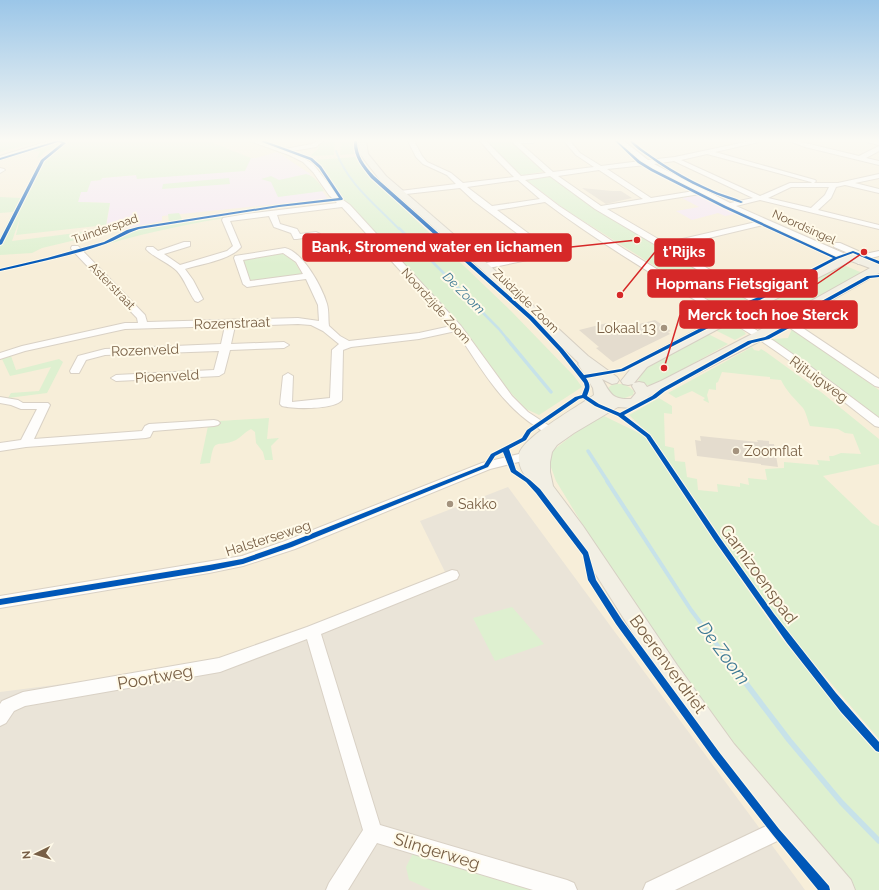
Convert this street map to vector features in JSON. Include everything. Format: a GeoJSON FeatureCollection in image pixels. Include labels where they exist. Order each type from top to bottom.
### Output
{"type":"FeatureCollection","features":[{"type":"Feature","properties":{"kind":"main road","name":"Zuidzijde Zoom"},"geometry":{"type":"LineString","coordinates":[[390,183],[484,266],[562,338],[583,359],[607,392]]}},
{"type":"Feature","properties":{"kind":"main road"},"geometry":{"type":"LineString","coordinates":[[607,392],[546,448],[532,458],[529,450],[536,441],[607,392],[628,381],[642,364],[759,303],[857,260],[878,269]]}},
{"type":"Feature","properties":{"kind":"main road"},"geometry":{"type":"LineString","coordinates":[[607,392],[633,403],[640,400],[643,393],[666,384],[759,336],[878,269]]}},
{"type":"Feature","properties":{"kind":"main road"},"geometry":{"type":"LineString","coordinates":[[628,381],[638,385],[643,393]]}},
{"type":"Feature","properties":{"kind":"main road","name":"Boerenverdriet"},"geometry":{"type":"LineString","coordinates":[[532,458],[534,476],[547,490],[577,530],[669,670],[726,752],[782,829],[841,890]]}},
{"type":"Feature","properties":{"kind":"street","name":"Noordzijde Zoom"},"geometry":{"type":"LineString","coordinates":[[324,183],[342,205],[347,207],[458,328],[508,398],[524,414],[550,431]]}},
{"type":"Feature","properties":{"kind":"street"},"geometry":{"type":"LineString","coordinates":[[459,183],[490,209],[550,253],[484,266]]}},
{"type":"Feature","properties":{"kind":"street"},"geometry":{"type":"LineString","coordinates":[[400,193],[482,183]]}},
{"type":"Feature","properties":{"kind":"street","name":"Rijtuigweg"},"geometry":{"type":"LineString","coordinates":[[525,183],[547,200],[627,255],[759,336],[824,382],[879,424]]}},
{"type":"Feature","properties":{"kind":"street"},"geometry":{"type":"LineString","coordinates":[[563,183],[600,208],[755,300],[879,384]]}},
{"type":"Feature","properties":{"kind":"street"},"geometry":{"type":"LineString","coordinates":[[622,183],[650,200]]}},
{"type":"Feature","properties":{"kind":"street","name":"Noordsingel"},"geometry":{"type":"LineString","coordinates":[[688,183],[709,194]]}},
{"type":"Feature","properties":{"kind":"street","name":"Noordsingel"},"geometry":{"type":"LineString","coordinates":[[688,183],[709,194],[857,260]]}},
{"type":"Feature","properties":{"kind":"street"},"geometry":{"type":"LineString","coordinates":[[726,183],[759,198],[812,212],[864,223],[879,228]]}},
{"type":"Feature","properties":{"kind":"street"},"geometry":{"type":"LineString","coordinates":[[822,183],[831,185]]}},
{"type":"Feature","properties":{"kind":"street"},"geometry":{"type":"LineString","coordinates":[[734,204],[759,198],[790,186],[831,185],[845,183],[855,187],[879,191]]}},
{"type":"Feature","properties":{"kind":"street"},"geometry":{"type":"LineString","coordinates":[[812,212],[828,196],[831,185]]}},
{"type":"Feature","properties":{"kind":"street"},"geometry":{"type":"LineString","coordinates":[[600,208],[650,200],[709,194]]}},
{"type":"Feature","properties":{"kind":"street"},"geometry":{"type":"LineString","coordinates":[[490,209],[547,200]]}},
{"type":"Feature","properties":{"kind":"street","name":"Noordsingel"},"geometry":{"type":"LineString","coordinates":[[734,204],[764,222],[857,260]]}},
{"type":"Feature","properties":{"kind":"street","name":"Noordsingel"},"geometry":{"type":"LineString","coordinates":[[734,204],[857,260]]}},
{"type":"Feature","properties":{"kind":"street"},"geometry":{"type":"LineString","coordinates":[[179,268],[230,253],[237,247],[226,220],[342,205]]}},
{"type":"Feature","properties":{"kind":"street"},"geometry":{"type":"LineString","coordinates":[[272,213],[277,225],[294,231],[297,237],[316,234]]}},
{"type":"Feature","properties":{"kind":"street"},"geometry":{"type":"LineString","coordinates":[[864,223],[879,217]]}},
{"type":"Feature","properties":{"kind":"street"},"geometry":{"type":"LineString","coordinates":[[664,246],[764,222]]}},
{"type":"Feature","properties":{"kind":"street"},"geometry":{"type":"LineString","coordinates":[[187,244],[153,251],[179,268],[189,280],[198,299]]}},
{"type":"Feature","properties":{"kind":"street","name":"Asterstraat"},"geometry":{"type":"LineString","coordinates":[[75,248],[142,317],[143,326]]}},
{"type":"Feature","properties":{"kind":"street"},"geometry":{"type":"LineString","coordinates":[[309,276],[247,284],[238,258],[285,250],[299,260],[309,276],[323,305],[324,327]]}},
{"type":"Feature","properties":{"kind":"street"},"geometry":{"type":"LineString","coordinates":[[857,260],[879,253]]}},
{"type":"Feature","properties":{"kind":"street","name":"Rozenstraat"},"geometry":{"type":"LineString","coordinates":[[0,356],[22,349],[125,326],[298,321],[312,322],[324,327],[339,342],[349,344]]}},
{"type":"Feature","properties":{"kind":"street"},"geometry":{"type":"LineString","coordinates":[[224,348],[231,323]]}},
{"type":"Feature","properties":{"kind":"street"},"geometry":{"type":"LineString","coordinates":[[288,376],[286,404],[330,403],[336,400],[337,350],[339,348],[349,344],[419,336],[458,328]]}},
{"type":"Feature","properties":{"kind":"street","name":"Rozenveld"},"geometry":{"type":"LineString","coordinates":[[75,371],[82,358],[105,352],[284,345]]}},
{"type":"Feature","properties":{"kind":"street","name":"Pioenveld"},"geometry":{"type":"LineString","coordinates":[[116,378],[219,373],[224,348]]}},
{"type":"Feature","properties":{"kind":"street"},"geometry":{"type":"LineString","coordinates":[[0,400],[14,402],[21,406],[44,405],[26,443]]}},
{"type":"Feature","properties":{"kind":"street"},"geometry":{"type":"LineString","coordinates":[[0,447],[26,443],[146,434],[149,428],[214,423]]}},
{"type":"Feature","properties":{"kind":"street","name":"Halsterseweg"},"geometry":{"type":"LineString","coordinates":[[0,602],[202,570],[243,561],[290,545],[486,466],[501,463],[518,464],[532,458]]}},
{"type":"Feature","properties":{"kind":"street","name":"Poortweg"},"geometry":{"type":"LineString","coordinates":[[0,718],[8,706],[23,699],[220,666],[452,576]]}},
{"type":"Feature","properties":{"kind":"street"},"geometry":{"type":"LineString","coordinates":[[312,631],[373,832],[336,890]]}},
{"type":"Feature","properties":{"kind":"street"},"geometry":{"type":"LineString","coordinates":[[653,890],[782,829]]}},
{"type":"Feature","properties":{"kind":"street","name":"Slingerweg"},"geometry":{"type":"LineString","coordinates":[[373,832],[567,890]]}},
{"type":"Feature","properties":{"kind":"shaded area"},"geometry":{"type":"Polygon","coordinates":[[[0,183],[879,183],[879,890],[0,890],[0,183]]]}},
{"type":"Feature","properties":{"kind":"shaded area"},"geometry":{"type":"Polygon","coordinates":[[[90,183],[316,183],[328,199],[162,216],[162,221],[105,233],[110,203],[78,202],[81,192],[87,192],[90,183]]]}},
{"type":"Feature","properties":{"kind":"shaded area"},"geometry":{"type":"Polygon","coordinates":[[[698,195],[736,214],[725,216],[718,213],[692,220],[676,211],[699,207],[682,198],[698,195]]]}},
{"type":"Feature","properties":{"kind":"shaded area"},"geometry":{"type":"Polygon","coordinates":[[[508,487],[805,890],[0,890],[0,692],[243,661],[446,574],[420,521],[508,487]]]}},
{"type":"Feature","properties":{"kind":"green space"},"geometry":{"type":"Polygon","coordinates":[[[29,183],[90,183],[87,192],[81,192],[78,202],[110,203],[106,225],[16,235],[20,218],[12,241],[100,230],[100,226],[105,226],[105,233],[42,248],[32,253],[0,255],[0,237],[13,212],[0,213],[0,197],[21,198],[29,183]]]}},
{"type":"Feature","properties":{"kind":"green space"},"geometry":{"type":"Polygon","coordinates":[[[230,183],[230,184],[162,189],[163,184],[230,183]]]}},
{"type":"Feature","properties":{"kind":"green space"},"geometry":{"type":"Polygon","coordinates":[[[271,183],[319,183],[324,191],[278,197],[271,183]]]}},
{"type":"Feature","properties":{"kind":"green space"},"geometry":{"type":"Polygon","coordinates":[[[331,183],[377,183],[511,311],[574,376],[582,387],[539,415],[526,409],[510,392],[464,329],[415,280],[348,206],[331,183]]]}},
{"type":"Feature","properties":{"kind":"green space"},"geometry":{"type":"Polygon","coordinates":[[[530,183],[562,183],[749,299],[725,301],[726,306],[723,309],[566,210],[530,183]]]}},
{"type":"Feature","properties":{"kind":"green space"},"geometry":{"type":"Polygon","coordinates":[[[245,211],[244,215],[124,239],[85,251],[83,249],[105,243],[125,233],[169,223],[168,214],[179,213],[183,221],[245,211]]]}},
{"type":"Feature","properties":{"kind":"green space"},"geometry":{"type":"Polygon","coordinates":[[[281,253],[294,261],[302,274],[249,282],[241,258],[281,253]]]}},
{"type":"Feature","properties":{"kind":"green space"},"geometry":{"type":"Polygon","coordinates":[[[841,264],[865,274],[793,314],[775,310],[769,305],[767,301],[841,264]]]}},
{"type":"Feature","properties":{"kind":"green space"},"geometry":{"type":"Polygon","coordinates":[[[727,326],[740,329],[746,334],[735,340],[715,330],[727,326]]]}},
{"type":"Feature","properties":{"kind":"green space"},"geometry":{"type":"Polygon","coordinates":[[[792,329],[879,390],[879,422],[771,342],[772,339],[788,338],[792,329]]]}},
{"type":"Feature","properties":{"kind":"green space"},"geometry":{"type":"Polygon","coordinates":[[[708,334],[728,344],[656,384],[644,386],[638,381],[644,370],[708,334]]]}},
{"type":"Feature","properties":{"kind":"green space"},"geometry":{"type":"Polygon","coordinates":[[[752,347],[754,350],[759,351],[761,349],[766,352],[821,392],[879,439],[879,464],[823,476],[872,523],[879,526],[879,739],[805,653],[769,607],[651,436],[629,415],[659,398],[672,406],[672,414],[664,413],[665,446],[674,448],[675,461],[685,462],[687,477],[697,479],[698,490],[718,492],[717,484],[740,487],[740,483],[749,485],[748,478],[767,480],[765,469],[784,468],[784,462],[819,465],[817,460],[830,461],[829,456],[841,453],[861,454],[853,434],[845,433],[838,429],[810,426],[803,408],[788,392],[781,380],[770,379],[770,377],[722,372],[718,382],[716,383],[716,390],[709,389],[707,395],[709,403],[703,400],[705,398],[692,391],[676,398],[668,393],[752,347]]]}},
{"type":"Feature","properties":{"kind":"green space"},"geometry":{"type":"Polygon","coordinates":[[[11,356],[16,370],[59,359],[63,362],[47,393],[8,398],[11,393],[39,391],[51,367],[10,376],[2,359],[11,356]]]}},
{"type":"Feature","properties":{"kind":"green space"},"geometry":{"type":"Polygon","coordinates":[[[622,384],[634,391],[633,395],[622,399],[610,394],[608,389],[610,386],[622,384]]]}},
{"type":"Feature","properties":{"kind":"green space"},"geometry":{"type":"Polygon","coordinates":[[[604,416],[645,436],[723,554],[782,639],[879,753],[879,890],[853,890],[774,798],[673,665],[611,571],[556,481],[548,459],[551,452],[579,430],[604,416]]]}},
{"type":"Feature","properties":{"kind":"green space"},"geometry":{"type":"Polygon","coordinates":[[[269,418],[267,439],[279,438],[271,446],[273,460],[265,460],[263,452],[256,443],[255,432],[251,429],[236,440],[217,444],[213,449],[210,463],[200,464],[208,426],[212,426],[219,421],[269,418]]]}},
{"type":"Feature","properties":{"kind":"green space"},"geometry":{"type":"Polygon","coordinates":[[[512,607],[544,644],[495,661],[473,618],[512,607]]]}},
{"type":"Feature","properties":{"kind":"green space"},"geometry":{"type":"Polygon","coordinates":[[[415,849],[558,890],[431,890],[409,880],[406,867],[415,849]]]}},
{"type":"Feature","properties":{"kind":"building"},"geometry":{"type":"Polygon","coordinates":[[[582,188],[621,191],[632,198],[606,204],[582,188]]]}},
{"type":"Feature","properties":{"kind":"building"},"geometry":{"type":"Polygon","coordinates":[[[655,320],[671,331],[668,332],[670,334],[613,362],[596,348],[599,347],[579,330],[607,323],[619,329],[655,320]]]}},
{"type":"Feature","properties":{"kind":"building","name":"Zoomflat"},"geometry":{"type":"Polygon","coordinates":[[[700,436],[758,442],[757,440],[769,441],[769,444],[774,444],[778,467],[697,456],[695,440],[701,441],[700,436]]]}},
{"type":"Feature","properties":{"kind":"waterway","name":"De Zoom"},"geometry":{"type":"LineString","coordinates":[[355,183],[399,229]]}},
{"type":"Feature","properties":{"kind":"waterway","name":"De Zoom"},"geometry":{"type":"LineString","coordinates":[[399,228],[499,329],[508,340]]}},
{"type":"Feature","properties":{"kind":"waterway","name":"De Zoom"},"geometry":{"type":"LineString","coordinates":[[507,339],[551,392]]}},
{"type":"Feature","properties":{"kind":"waterway","name":"De Zoom"},"geometry":{"type":"LineString","coordinates":[[588,451],[608,482]]}},
{"type":"Feature","properties":{"kind":"waterway","name":"De Zoom"},"geometry":{"type":"LineString","coordinates":[[607,481],[691,610],[730,662]]}},
{"type":"Feature","properties":{"kind":"waterway","name":"De Zoom"},"geometry":{"type":"LineString","coordinates":[[729,661],[789,740],[841,802],[879,841]]}},
{"type":"Feature","properties":{"kind":"cycle path"},"geometry":{"type":"LineString","coordinates":[[0,244],[31,183]]}},
{"type":"Feature","properties":{"kind":"cycle path","name":"Tuinderspad"},"geometry":{"type":"LineString","coordinates":[[0,270],[48,259],[105,243],[128,231],[138,228],[279,206],[341,199],[330,183]]}},
{"type":"Feature","properties":{"kind":"cycle path"},"geometry":{"type":"LineString","coordinates":[[0,602],[209,568],[243,561],[290,545],[486,466],[493,455],[524,439],[529,431],[577,398],[584,396],[588,387],[587,383],[561,350],[531,318],[379,183]]}},
{"type":"Feature","properties":{"kind":"cycle path"},"geometry":{"type":"LineString","coordinates":[[677,183],[725,207],[836,258]]}},
{"type":"Feature","properties":{"kind":"cycle path"},"geometry":{"type":"LineString","coordinates":[[693,183],[713,192],[741,202]]}},
{"type":"Feature","properties":{"kind":"cycle path"},"geometry":{"type":"LineString","coordinates":[[584,377],[622,370],[722,319],[730,312],[747,302],[758,299],[836,258],[853,252],[879,263]]}},
{"type":"Feature","properties":{"kind":"cycle path"},"geometry":{"type":"LineString","coordinates":[[620,415],[750,342],[767,338],[789,326],[793,319],[869,277],[879,276]]}},
{"type":"Feature","properties":{"kind":"cycle path","name":"Garnizoenspad"},"geometry":{"type":"LineString","coordinates":[[584,396],[597,405],[620,415],[648,436],[717,540],[790,641],[844,709],[879,748]]}},
{"type":"Feature","properties":{"kind":"cycle path"},"geometry":{"type":"LineString","coordinates":[[505,448],[513,471],[528,481],[538,491],[586,554],[592,580],[619,622],[716,755],[776,832],[825,890]]}},
{"type":"Feature","properties":{"kind":"place","name":"Bank, Stromend water en lichamen"},"geometry":{"type":"Point","coordinates":[637,240]}},
{"type":"Feature","properties":{"kind":"place","name":"Hopmans Fietsgigant"},"geometry":{"type":"Point","coordinates":[864,252]}},
{"type":"Feature","properties":{"kind":"place","name":"t'Rijks"},"geometry":{"type":"Point","coordinates":[620,295]}},
{"type":"Feature","properties":{"kind":"place","name":"Lokaal 13"},"geometry":{"type":"Point","coordinates":[664,328]}},
{"type":"Feature","properties":{"kind":"place","name":"Merck toch hoe Sterck"},"geometry":{"type":"Point","coordinates":[664,368]}},
{"type":"Feature","properties":{"kind":"place","name":"Zoomflat"},"geometry":{"type":"Point","coordinates":[736,451]}},
{"type":"Feature","properties":{"kind":"place","name":"Sakko"},"geometry":{"type":"Point","coordinates":[450,504]}}]}
